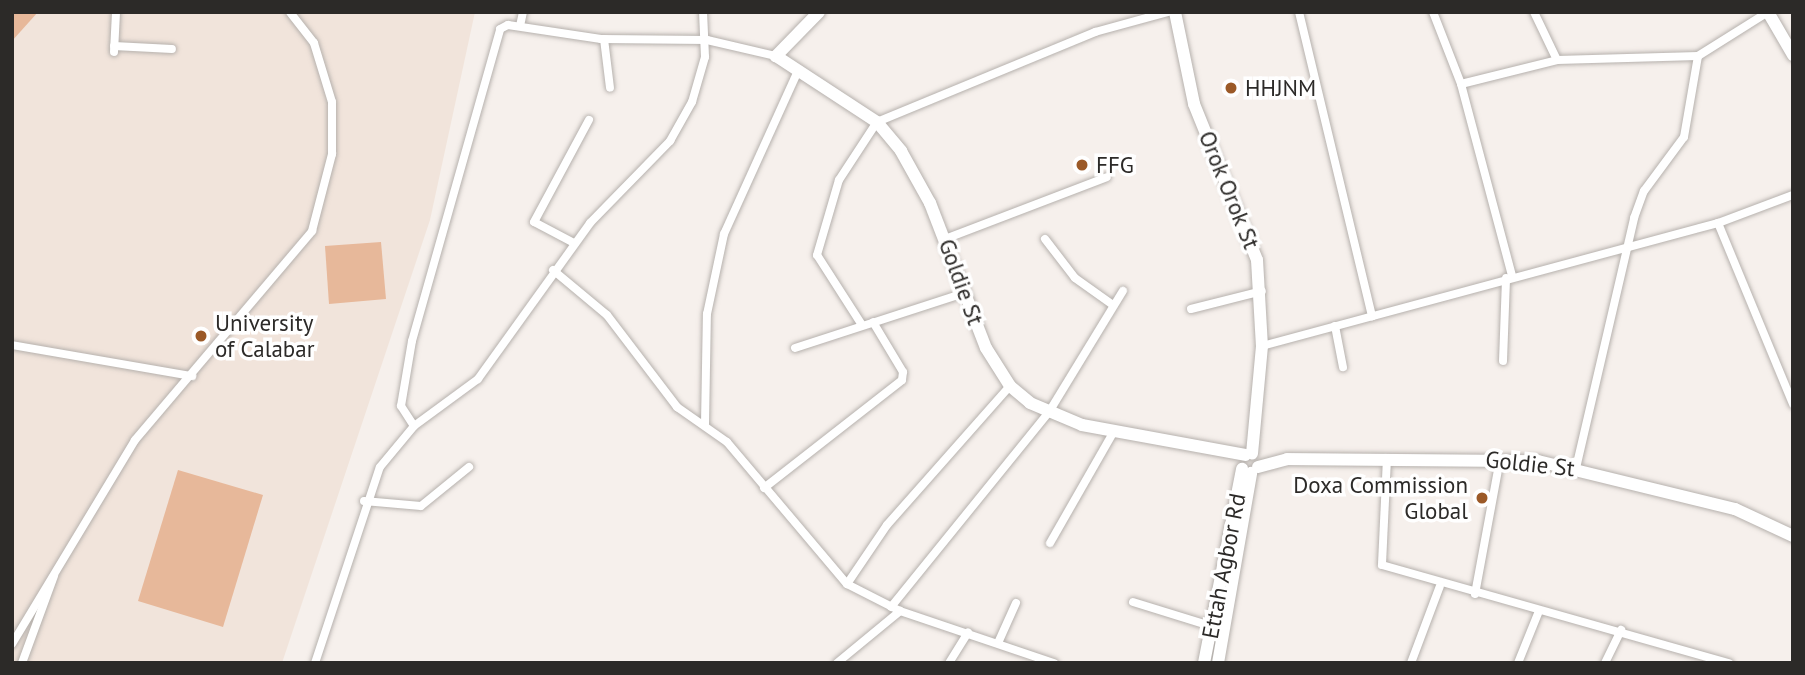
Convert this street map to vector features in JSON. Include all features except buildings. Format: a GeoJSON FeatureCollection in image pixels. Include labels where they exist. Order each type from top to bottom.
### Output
{"type":"FeatureCollection","features":[{"type":"Feature","properties":{"kind":"street"},"geometry":{"type":"LineString","coordinates":[[116,12],[114,49],[172,49]]}},
{"type":"Feature","properties":{"kind":"street"},"geometry":{"type":"LineString","coordinates":[[12,644],[129,449],[289,265],[325,198],[332,102],[314,43],[290,12]]}},
{"type":"Feature","properties":{"kind":"street"},"geometry":{"type":"LineString","coordinates":[[520,26],[523,12]]}},
{"type":"Feature","properties":{"kind":"street"},"geometry":{"type":"LineString","coordinates":[[315,663],[364,500],[387,457],[414,426],[478,379],[553,270],[681,126],[707,40],[703,12]]}},
{"type":"Feature","properties":{"kind":"street"},"geometry":{"type":"LineString","coordinates":[[414,426],[401,406],[418,318],[500,29],[520,26],[604,39],[707,40],[776,56],[819,12]]}},
{"type":"Feature","properties":{"kind":"street"},"geometry":{"type":"LineString","coordinates":[[862,325],[817,255],[839,180],[877,122],[1096,32],[1168,12]]}},
{"type":"Feature","properties":{"kind":"street","name":"Orok Orok St"},"geometry":{"type":"LineString","coordinates":[[1175,12],[1194,104],[1251,239],[1262,290],[1262,346],[1249,463]]}},
{"type":"Feature","properties":{"kind":"street"},"geometry":{"type":"LineString","coordinates":[[1299,12],[1371,316]]}},
{"type":"Feature","properties":{"kind":"street"},"geometry":{"type":"LineString","coordinates":[[1433,12],[1461,84],[1509,277],[1503,361]]}},
{"type":"Feature","properties":{"kind":"street"},"geometry":{"type":"LineString","coordinates":[[1534,12],[1557,60]]}},
{"type":"Feature","properties":{"kind":"street"},"geometry":{"type":"LineString","coordinates":[[1461,84],[1557,60],[1698,56],[1768,12],[1793,55]]}},
{"type":"Feature","properties":{"kind":"street"},"geometry":{"type":"LineString","coordinates":[[604,39],[610,88]]}},
{"type":"Feature","properties":{"kind":"street","name":"Goldie St"},"geometry":{"type":"LineString","coordinates":[[776,56],[877,122],[917,178],[945,239],[992,360],[1010,387],[1049,412],[1113,433],[1221,453],[1249,463],[1287,459],[1500,458],[1576,468],[1735,509],[1793,536]]}},
{"type":"Feature","properties":{"kind":"street"},"geometry":{"type":"LineString","coordinates":[[1576,468],[1605,319],[1628,248],[1639,201],[1684,137],[1698,56]]}},
{"type":"Feature","properties":{"kind":"street"},"geometry":{"type":"LineString","coordinates":[[705,424],[707,314],[724,234],[799,69]]}},
{"type":"Feature","properties":{"kind":"street"},"geometry":{"type":"LineString","coordinates":[[575,243],[534,222],[589,120]]}},
{"type":"Feature","properties":{"kind":"street"},"geometry":{"type":"LineString","coordinates":[[945,239],[1107,177]]}},
{"type":"Feature","properties":{"kind":"street"},"geometry":{"type":"LineString","coordinates":[[1262,346],[1509,277],[1718,223],[1793,195]]}},
{"type":"Feature","properties":{"kind":"street"},"geometry":{"type":"LineString","coordinates":[[1718,223],[1793,404]]}},
{"type":"Feature","properties":{"kind":"street"},"geometry":{"type":"LineString","coordinates":[[1045,239],[1075,278],[1113,305]]}},
{"type":"Feature","properties":{"kind":"street"},"geometry":{"type":"LineString","coordinates":[[553,270],[607,315],[677,407],[705,424],[847,584],[900,611],[1054,663]]}},
{"type":"Feature","properties":{"kind":"street"},"geometry":{"type":"LineString","coordinates":[[1191,309],[1262,290]]}},
{"type":"Feature","properties":{"kind":"street"},"geometry":{"type":"LineString","coordinates":[[891,607],[1049,412],[1123,291]]}},
{"type":"Feature","properties":{"kind":"street"},"geometry":{"type":"LineString","coordinates":[[794,348],[964,293]]}},
{"type":"Feature","properties":{"kind":"street"},"geometry":{"type":"LineString","coordinates":[[764,488],[902,380],[873,322]]}},
{"type":"Feature","properties":{"kind":"street"},"geometry":{"type":"LineString","coordinates":[[1335,326],[1343,367]]}},
{"type":"Feature","properties":{"kind":"street"},"geometry":{"type":"LineString","coordinates":[[12,345],[192,376]]}},
{"type":"Feature","properties":{"kind":"street"},"geometry":{"type":"LineString","coordinates":[[847,584],[887,525],[1010,387]]}},
{"type":"Feature","properties":{"kind":"street"},"geometry":{"type":"LineString","coordinates":[[1050,543],[1113,433]]}},
{"type":"Feature","properties":{"kind":"street"},"geometry":{"type":"LineString","coordinates":[[1387,458],[1380,562],[1440,586],[1621,630],[1729,663]]}},
{"type":"Feature","properties":{"kind":"street"},"geometry":{"type":"LineString","coordinates":[[1475,594],[1500,458]]}},
{"type":"Feature","properties":{"kind":"street","name":"Ettah Agbor Rd"},"geometry":{"type":"LineString","coordinates":[[1204,663],[1249,463]]}},
{"type":"Feature","properties":{"kind":"street","name":"Ettah Agbor Rd"},"geometry":{"type":"LineString","coordinates":[[1218,663],[1249,463]]}},
{"type":"Feature","properties":{"kind":"street"},"geometry":{"type":"LineString","coordinates":[[364,500],[421,506],[469,467]]}},
{"type":"Feature","properties":{"kind":"street"},"geometry":{"type":"LineString","coordinates":[[23,662],[56,570]]}},
{"type":"Feature","properties":{"kind":"street"},"geometry":{"type":"LineString","coordinates":[[1411,663],[1440,586]]}},
{"type":"Feature","properties":{"kind":"street"},"geometry":{"type":"LineString","coordinates":[[1133,602],[1214,627]]}},
{"type":"Feature","properties":{"kind":"street"},"geometry":{"type":"LineString","coordinates":[[998,643],[1016,603]]}},
{"type":"Feature","properties":{"kind":"street"},"geometry":{"type":"LineString","coordinates":[[836,663],[900,611]]}},
{"type":"Feature","properties":{"kind":"street"},"geometry":{"type":"LineString","coordinates":[[1518,663],[1539,611]]}},
{"type":"Feature","properties":{"kind":"street"},"geometry":{"type":"LineString","coordinates":[[1605,663],[1621,630]]}},
{"type":"Feature","properties":{"kind":"street"},"geometry":{"type":"LineString","coordinates":[[950,663],[968,633]]}},
{"type":"Feature","properties":{"kind":"shaded area","name":"University of Calabar"},"geometry":{"type":"Polygon","coordinates":[[[12,12],[475,12],[430,220],[282,663],[12,663],[12,12]]]}},
{"type":"Feature","properties":{"kind":"shaded area"},"geometry":{"type":"Polygon","coordinates":[[[12,12],[38,12],[12,41],[12,12]]]}},
{"type":"Feature","properties":{"kind":"shaded area"},"geometry":{"type":"Polygon","coordinates":[[[381,242],[386,299],[329,304],[325,246],[381,242]]]}},
{"type":"Feature","properties":{"kind":"shaded area"},"geometry":{"type":"Polygon","coordinates":[[[178,470],[263,495],[223,627],[138,601],[178,470]]]}},
{"type":"Feature","properties":{"kind":"place","name":"HHJNM"},"geometry":{"type":"Point","coordinates":[1231,88]}},
{"type":"Feature","properties":{"kind":"place","name":"FFG"},"geometry":{"type":"Point","coordinates":[1082,165]}},
{"type":"Feature","properties":{"kind":"place","name":"University of Calabar"},"geometry":{"type":"Point","coordinates":[201,336]}},
{"type":"Feature","properties":{"kind":"place","name":"Doxa Commission Global"},"geometry":{"type":"Point","coordinates":[1482,498]}}]}
